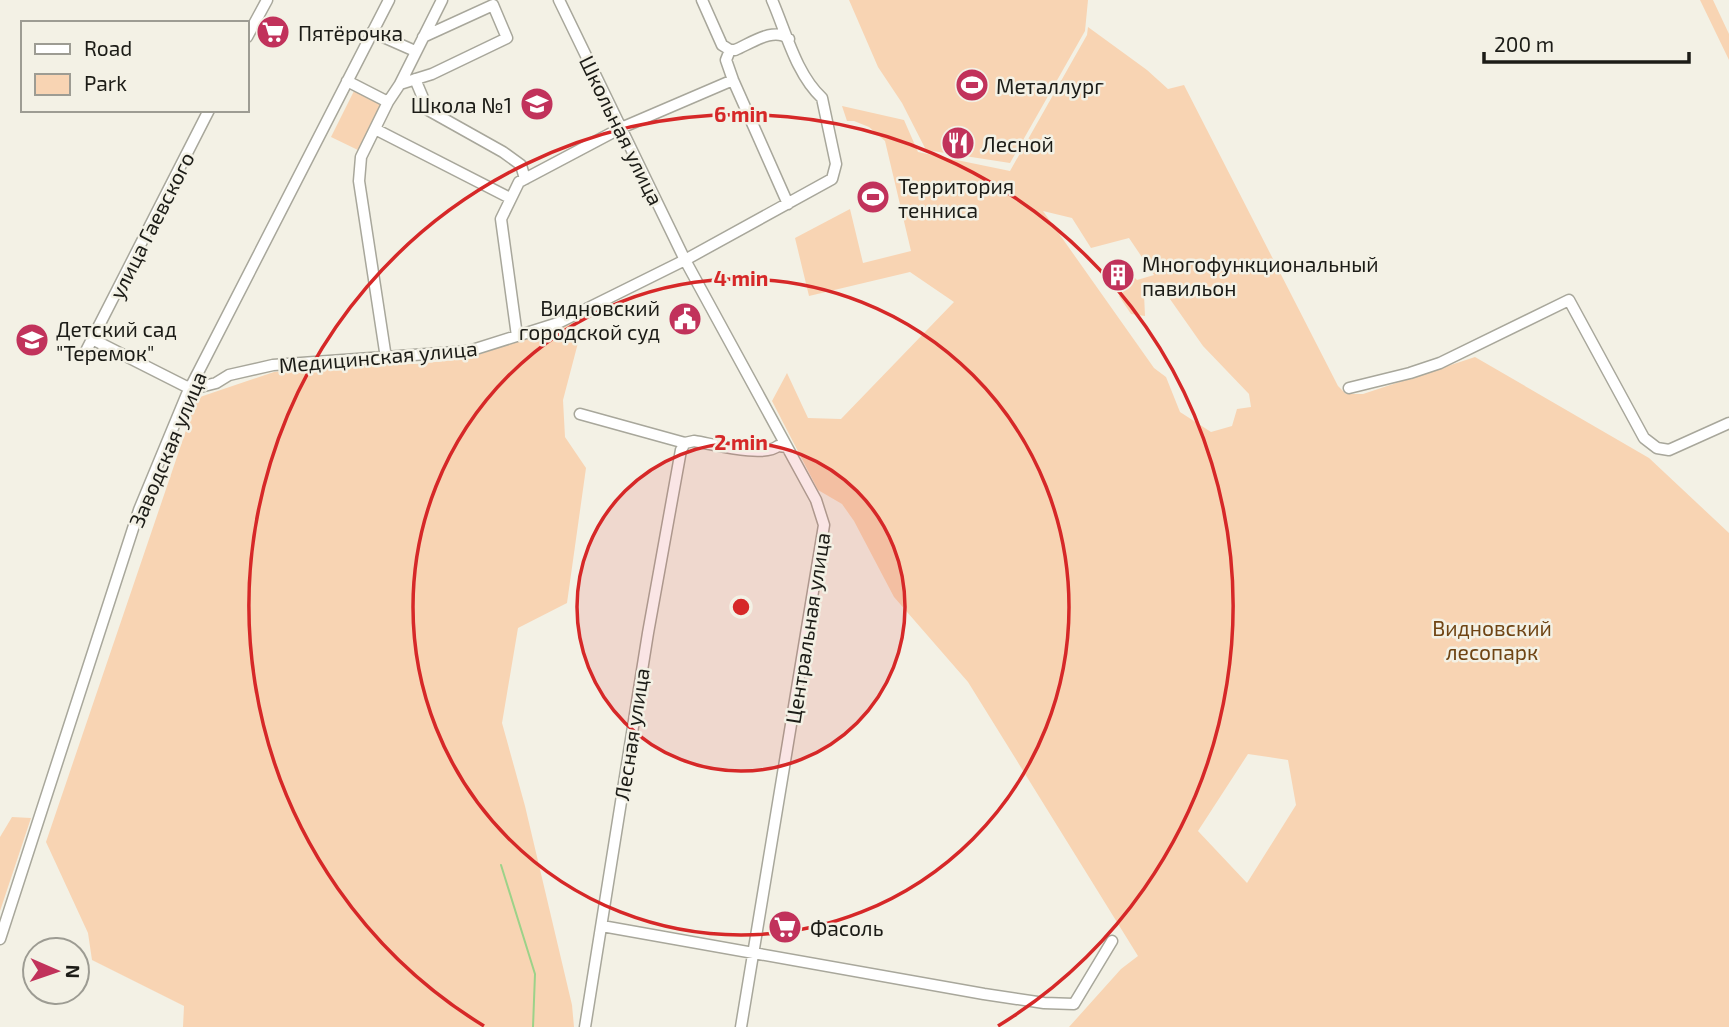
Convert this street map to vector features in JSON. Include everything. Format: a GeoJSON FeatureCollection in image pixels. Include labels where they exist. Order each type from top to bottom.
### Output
{"type":"FeatureCollection","features":[{"type":"Feature","properties":{"kind":"street"},"geometry":{"type":"LineString","coordinates":[[248,35],[267,0]]}},
{"type":"Feature","properties":{"kind":"street","name":"Заводская улица"},"geometry":{"type":"LineString","coordinates":[[0,937],[139,510],[191,387],[389,0]]}},
{"type":"Feature","properties":{"kind":"street"},"geometry":{"type":"LineString","coordinates":[[386,358],[359,181],[361,157],[442,0]]}},
{"type":"Feature","properties":{"kind":"street","name":"Школьная улица"},"geometry":{"type":"LineString","coordinates":[[559,0],[685,260]]}},
{"type":"Feature","properties":{"kind":"street"},"geometry":{"type":"LineString","coordinates":[[702,0],[722,45],[730,50],[776,33],[784,34],[789,39]]}},
{"type":"Feature","properties":{"kind":"street"},"geometry":{"type":"LineString","coordinates":[[772,0],[789,39]]}},
{"type":"Feature","properties":{"kind":"street"},"geometry":{"type":"LineString","coordinates":[[400,84],[432,74],[508,38],[493,5],[423,37]]}},
{"type":"Feature","properties":{"kind":"street"},"geometry":{"type":"LineString","coordinates":[[372,32],[415,51]]}},
{"type":"Feature","properties":{"kind":"street","name":"Медицинская улица"},"geometry":{"type":"LineString","coordinates":[[191,387],[216,383],[229,375],[272,365],[469,351],[558,323],[685,260],[832,179],[836,164],[822,98],[803,73],[789,39]]}},
{"type":"Feature","properties":{"kind":"street"},"geometry":{"type":"LineString","coordinates":[[730,50],[726,60],[733,80],[788,204]]}},
{"type":"Feature","properties":{"kind":"street"},"geometry":{"type":"LineString","coordinates":[[415,79],[428,110],[503,152],[521,165],[525,179]]}},
{"type":"Feature","properties":{"kind":"street"},"geometry":{"type":"LineString","coordinates":[[517,336],[501,219],[519,182],[621,128],[733,80]]}},
{"type":"Feature","properties":{"kind":"street"},"geometry":{"type":"LineString","coordinates":[[347,81],[388,102]]}},
{"type":"Feature","properties":{"kind":"street","name":"улица Гаевского"},"geometry":{"type":"LineString","coordinates":[[86,351],[208,112]]}},
{"type":"Feature","properties":{"kind":"street"},"geometry":{"type":"LineString","coordinates":[[375,129],[510,198]]}},
{"type":"Feature","properties":{"kind":"street","name":"Центральная улица"},"geometry":{"type":"LineString","coordinates":[[685,260],[816,500],[824,524],[741,1027]]}},
{"type":"Feature","properties":{"kind":"street"},"geometry":{"type":"LineString","coordinates":[[1349,388],[1440,363],[1569,300],[1644,438],[1657,448],[1669,450],[1729,423]]}},
{"type":"Feature","properties":{"kind":"street"},"geometry":{"type":"LineString","coordinates":[[92,339],[191,387]]}},
{"type":"Feature","properties":{"kind":"street"},"geometry":{"type":"LineString","coordinates":[[580,414],[685,443],[694,441],[760,452],[772,451],[778,446],[787,447]]}},
{"type":"Feature","properties":{"kind":"street","name":"Лесная улица"},"geometry":{"type":"LineString","coordinates":[[585,1027],[648,633],[681,450],[685,443]]}},
{"type":"Feature","properties":{"kind":"street"},"geometry":{"type":"LineString","coordinates":[[602,926],[984,994],[1044,1003],[1074,1004],[1112,941]]}},
{"type":"Feature","properties":{"kind":"green space","name":"Металлург"},"geometry":{"type":"Polygon","coordinates":[[[849,0],[1088,0],[1085,31],[1010,163],[926,150],[902,103],[878,67],[849,0]]]}},
{"type":"Feature","properties":{"kind":"green space"},"geometry":{"type":"Polygon","coordinates":[[[1700,0],[1713,0],[1729,34],[1729,60],[1700,0]]]}},
{"type":"Feature","properties":{"kind":"green space","name":"Видновский лесопарк"},"geometry":{"type":"Polygon","coordinates":[[[1088,27],[1147,70],[1168,89],[1184,85],[1338,386],[1346,394],[1363,394],[1475,357],[1649,458],[1729,533],[1729,1027],[1069,1027],[1121,969],[1138,956],[968,682],[894,597],[854,521],[842,504],[818,490],[772,401],[787,373],[808,418],[841,419],[954,302],[910,272],[809,296],[795,238],[850,209],[863,263],[911,251],[885,141],[869,127],[847,121],[842,106],[904,120],[918,152],[1010,171],[1087,35],[1088,27]],[[1043,211],[1154,368],[1166,377],[1180,412],[1211,432],[1232,426],[1237,409],[1251,407],[1249,394],[1203,346],[1165,292],[1144,294],[1145,316],[1131,314],[1119,296],[1130,285],[1119,293],[1117,290],[1134,277],[1137,280],[1154,275],[1129,238],[1091,248],[1072,218],[1043,211]],[[1248,754],[1198,831],[1247,883],[1296,805],[1288,760],[1248,754]]]}},
{"type":"Feature","properties":{"kind":"green space"},"geometry":{"type":"Polygon","coordinates":[[[355,89],[384,103],[360,151],[331,137],[355,89]]]}},
{"type":"Feature","properties":{"kind":"green space"},"geometry":{"type":"Polygon","coordinates":[[[574,322],[579,339],[563,400],[565,437],[586,468],[567,603],[518,628],[502,723],[525,806],[572,1005],[574,1027],[183,1027],[184,1006],[92,960],[91,936],[88,936],[46,842],[197,398],[274,372],[331,365],[415,364],[466,359],[574,322]]]}},
{"type":"Feature","properties":{"kind":"green space"},"geometry":{"type":"Polygon","coordinates":[[[12,817],[31,818],[0,911],[0,837],[12,817]]]}},
{"type":"Feature","properties":{"kind":"waterway"},"geometry":{"type":"LineString","coordinates":[[501,865],[535,974],[533,1027]]}},
{"type":"Feature","properties":{"kind":"place","name":"Пятёрочка"},"geometry":{"type":"Point","coordinates":[273,32]}},
{"type":"Feature","properties":{"kind":"place","name":"Металлург"},"geometry":{"type":"Point","coordinates":[972,85]}},
{"type":"Feature","properties":{"kind":"place","name":"Школа №1"},"geometry":{"type":"Point","coordinates":[537,104]}},
{"type":"Feature","properties":{"kind":"place","name":"Лесной"},"geometry":{"type":"Point","coordinates":[958,143]}},
{"type":"Feature","properties":{"kind":"place","name":"Территория тенниса"},"geometry":{"type":"Point","coordinates":[873,197]}},
{"type":"Feature","properties":{"kind":"place","name":"Многофункциональный павильон"},"geometry":{"type":"Point","coordinates":[1118,275]}},
{"type":"Feature","properties":{"kind":"place","name":"Видновский городской суд"},"geometry":{"type":"Point","coordinates":[685,319]}},
{"type":"Feature","properties":{"kind":"place","name":"Детский сад \"Теремок\""},"geometry":{"type":"Point","coordinates":[32,340]}},
{"type":"Feature","properties":{"kind":"place","name":"Фасоль"},"geometry":{"type":"Point","coordinates":[785,927]}}]}
